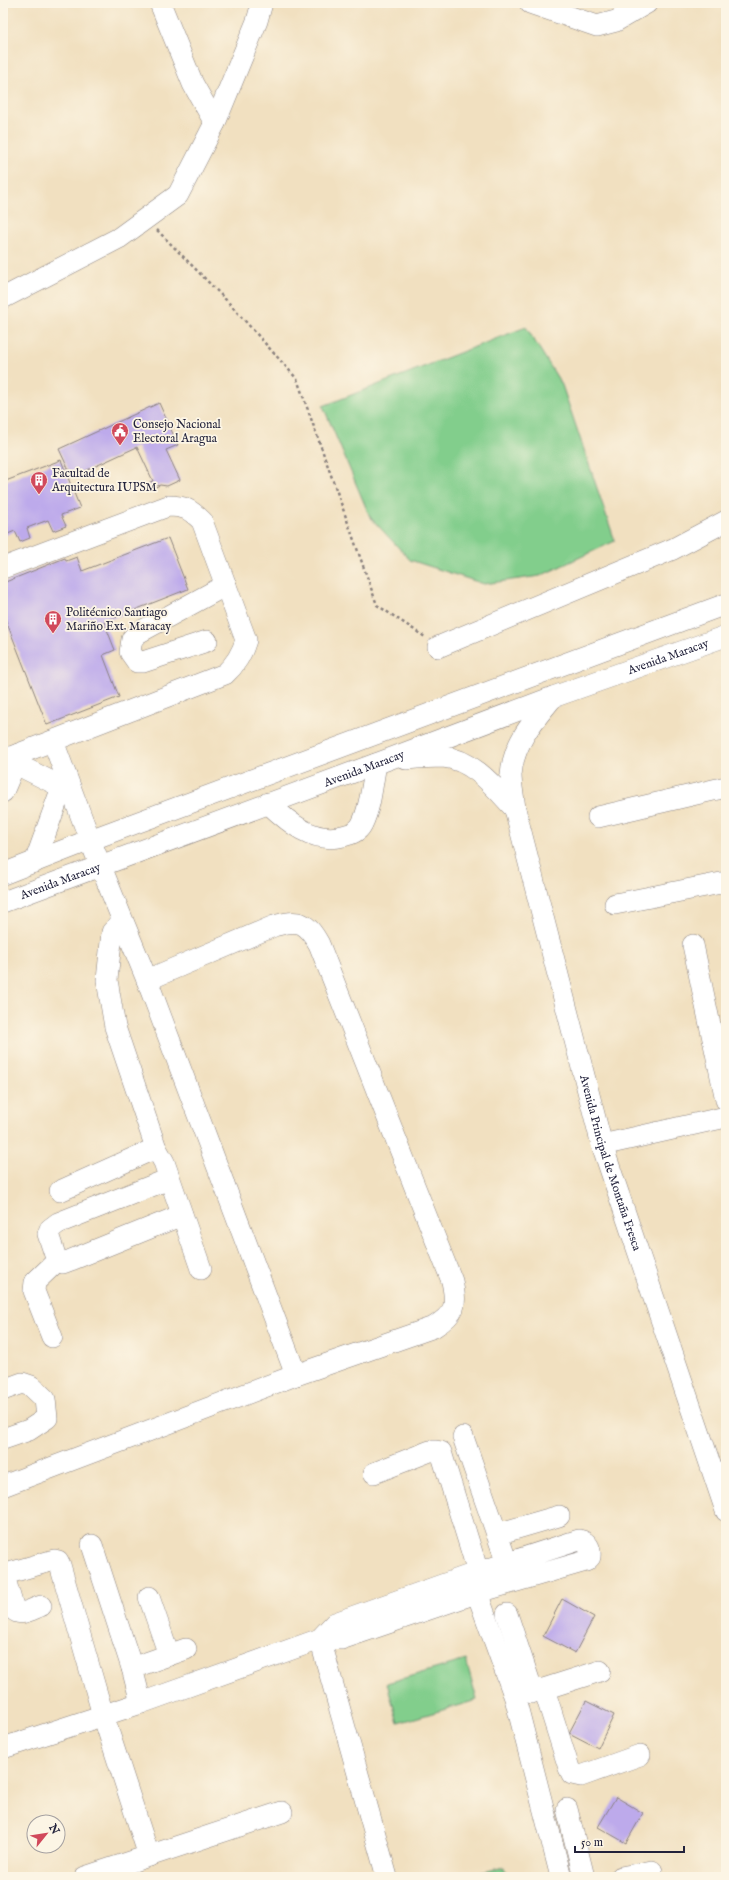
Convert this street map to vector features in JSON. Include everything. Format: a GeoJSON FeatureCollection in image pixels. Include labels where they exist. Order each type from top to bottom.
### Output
{"type":"FeatureCollection","features":[{"type":"Feature","properties":{"kind":"street"},"geometry":{"type":"LineString","coordinates":[[160,3],[193,84],[214,123]]}},
{"type":"Feature","properties":{"kind":"street"},"geometry":{"type":"LineString","coordinates":[[3,298],[119,238],[178,195],[214,123],[257,21],[262,3]]}},
{"type":"Feature","properties":{"kind":"street"},"geometry":{"type":"LineString","coordinates":[[530,3],[597,26],[616,21],[647,3]]}},
{"type":"Feature","properties":{"kind":"street"},"geometry":{"type":"LineString","coordinates":[[3,568],[168,506],[181,506],[193,513],[202,522],[246,640],[242,654],[234,666],[224,674],[53,741],[12,759]]}},
{"type":"Feature","properties":{"kind":"street"},"geometry":{"type":"LineString","coordinates":[[438,647],[673,550],[726,521]]}},
{"type":"Feature","properties":{"kind":"street"},"geometry":{"type":"LineString","coordinates":[[207,641],[144,662],[137,662],[130,652],[132,640],[138,633],[226,585]]}},
{"type":"Feature","properties":{"kind":"street"},"geometry":{"type":"LineString","coordinates":[[3,874],[90,840],[700,615],[726,604]]}},
{"type":"Feature","properties":{"kind":"street"},"geometry":{"type":"LineString","coordinates":[[700,615],[726,608]]}},
{"type":"Feature","properties":{"kind":"street","name":"Avenida Maracay"},"geometry":{"type":"LineString","coordinates":[[3,902],[553,697],[726,636]]}},
{"type":"Feature","properties":{"kind":"street","name":"Avenida Principal de Montaña Fresca"},"geometry":{"type":"LineString","coordinates":[[553,697],[529,727],[517,749],[512,775],[515,809],[602,1145],[726,1511]]}},
{"type":"Feature","properties":{"kind":"street"},"geometry":{"type":"LineString","coordinates":[[53,741],[64,781],[101,865],[122,922],[147,980],[296,1375]]}},
{"type":"Feature","properties":{"kind":"street"},"geometry":{"type":"LineString","coordinates":[[268,803],[291,824],[324,839],[337,838],[354,833],[362,825],[382,762],[445,757],[465,764],[482,776],[515,809]]}},
{"type":"Feature","properties":{"kind":"street"},"geometry":{"type":"LineString","coordinates":[[12,759],[64,781]]}},
{"type":"Feature","properties":{"kind":"street"},"geometry":{"type":"LineString","coordinates":[[3,792],[12,759]]}},
{"type":"Feature","properties":{"kind":"street"},"geometry":{"type":"LineString","coordinates":[[35,862],[64,781]]}},
{"type":"Feature","properties":{"kind":"street"},"geometry":{"type":"LineString","coordinates":[[598,817],[726,787]]}},
{"type":"Feature","properties":{"kind":"street"},"geometry":{"type":"LineString","coordinates":[[615,904],[726,882]]}},
{"type":"Feature","properties":{"kind":"street"},"geometry":{"type":"LineString","coordinates":[[3,1486],[296,1375],[434,1327],[446,1320],[454,1309],[456,1298],[452,1281],[320,944],[312,931],[304,924],[290,921],[274,926],[147,980]]}},
{"type":"Feature","properties":{"kind":"street"},"geometry":{"type":"LineString","coordinates":[[122,922],[112,932],[107,980],[115,1027],[156,1148],[201,1269]]}},
{"type":"Feature","properties":{"kind":"street"},"geometry":{"type":"LineString","coordinates":[[693,945],[726,1100]]}},
{"type":"Feature","properties":{"kind":"street"},"geometry":{"type":"LineString","coordinates":[[602,1145],[726,1117]]}},
{"type":"Feature","properties":{"kind":"street"},"geometry":{"type":"LineString","coordinates":[[60,1190],[156,1148]]}},
{"type":"Feature","properties":{"kind":"street"},"geometry":{"type":"LineString","coordinates":[[57,1261],[48,1234],[50,1229],[58,1223],[169,1180]]}},
{"type":"Feature","properties":{"kind":"street"},"geometry":{"type":"LineString","coordinates":[[57,1261],[63,1263],[182,1215]]}},
{"type":"Feature","properties":{"kind":"street"},"geometry":{"type":"LineString","coordinates":[[52,1337],[34,1291],[35,1282],[57,1261]]}},
{"type":"Feature","properties":{"kind":"street"},"geometry":{"type":"LineString","coordinates":[[3,1390],[22,1383],[31,1386],[45,1399],[47,1418],[29,1430],[3,1438]]}},
{"type":"Feature","properties":{"kind":"street"},"geometry":{"type":"LineString","coordinates":[[463,1437],[507,1563]]}},
{"type":"Feature","properties":{"kind":"street"},"geometry":{"type":"LineString","coordinates":[[374,1473],[436,1450],[441,1452],[475,1580],[530,1693],[572,1774],[581,1776],[640,1755]]}},
{"type":"Feature","properties":{"kind":"street"},"geometry":{"type":"LineString","coordinates":[[497,1534],[559,1516]]}},
{"type":"Feature","properties":{"kind":"street"},"geometry":{"type":"LineString","coordinates":[[3,1748],[141,1703],[320,1639],[335,1623],[475,1580],[586,1561],[590,1557],[590,1552],[585,1542],[580,1540],[507,1563],[475,1580]]}},
{"type":"Feature","properties":{"kind":"street"},"geometry":{"type":"LineString","coordinates":[[92,1545],[132,1668],[141,1703]]}},
{"type":"Feature","properties":{"kind":"street"},"geometry":{"type":"LineString","coordinates":[[42,1606],[21,1613],[16,1612],[14,1610],[5,1579],[9,1574],[54,1560],[58,1561],[103,1715],[149,1856]]}},
{"type":"Feature","properties":{"kind":"street"},"geometry":{"type":"LineString","coordinates":[[132,1668],[178,1652],[149,1596]]}},
{"type":"Feature","properties":{"kind":"street"},"geometry":{"type":"LineString","coordinates":[[507,1614],[530,1693],[561,1877]]}},
{"type":"Feature","properties":{"kind":"street"},"geometry":{"type":"LineString","coordinates":[[320,1639],[387,1877]]}},
{"type":"Feature","properties":{"kind":"street"},"geometry":{"type":"LineString","coordinates":[[530,1693],[600,1671]]}},
{"type":"Feature","properties":{"kind":"street"},"geometry":{"type":"LineString","coordinates":[[567,1809],[584,1877]]}},
{"type":"Feature","properties":{"kind":"street"},"geometry":{"type":"LineString","coordinates":[[85,1877],[282,1812]]}},
{"type":"Feature","properties":{"kind":"street"},"geometry":{"type":"LineString","coordinates":[[620,1877],[652,1871]]}},
{"type":"Feature","properties":{"kind":"path"},"geometry":{"type":"LineString","coordinates":[[146,219],[228,302],[297,379],[377,605],[438,647]]}},
{"type":"Feature","properties":{"kind":"green space"},"geometry":{"type":"Polygon","coordinates":[[[526,327],[562,385],[615,541],[540,576],[484,584],[410,560],[370,517],[323,406],[526,327]]]}},
{"type":"Feature","properties":{"kind":"green space"},"geometry":{"type":"Polygon","coordinates":[[[466,1660],[477,1700],[398,1723],[387,1683],[466,1660]]]}},
{"type":"Feature","properties":{"kind":"green space"},"geometry":{"type":"Polygon","coordinates":[[[504,1867],[507,1877],[462,1877],[504,1867]]]}},
{"type":"Feature","properties":{"kind":"building","name":"Consejo Nacional Electoral Aragua"},"geometry":{"type":"Polygon","coordinates":[[[159,403],[178,445],[166,450],[180,480],[167,486],[160,485],[151,489],[148,483],[153,481],[137,447],[72,477],[59,449],[159,403]]]}},
{"type":"Feature","properties":{"kind":"building","name":"Facultad de Arquitectura IUPSM"},"geometry":{"type":"Polygon","coordinates":[[[61,460],[80,508],[61,515],[66,526],[53,531],[48,520],[27,528],[30,538],[20,542],[15,531],[3,536],[3,482],[61,460]]]}},
{"type":"Feature","properties":{"kind":"building","name":"Politécnico Santiago Mariño Ext. Maracay"},"geometry":{"type":"Polygon","coordinates":[[[168,538],[188,589],[104,622],[115,650],[103,655],[119,697],[47,725],[3,613],[3,583],[65,558],[66,561],[77,557],[82,571],[168,538]]]}},
{"type":"Feature","properties":{"kind":"building"},"geometry":{"type":"Polygon","coordinates":[[[562,1599],[594,1617],[575,1653],[543,1636],[562,1599]]]}},
{"type":"Feature","properties":{"kind":"building"},"geometry":{"type":"Polygon","coordinates":[[[586,1701],[614,1715],[598,1748],[569,1733],[586,1701]]]}},
{"type":"Feature","properties":{"kind":"building"},"geometry":{"type":"Polygon","coordinates":[[[616,1797],[643,1813],[626,1843],[598,1827],[616,1797]]]}},
{"type":"Feature","properties":{"kind":"place","name":"Consejo Nacional Electoral Aragua"},"geometry":{"type":"Point","coordinates":[120,446]}},
{"type":"Feature","properties":{"kind":"place","name":"Facultad de Arquitectura IUPSM"},"geometry":{"type":"Point","coordinates":[39,495]}},
{"type":"Feature","properties":{"kind":"place","name":"Politécnico Santiago Mariño Ext. Maracay"},"geometry":{"type":"Point","coordinates":[53,634]}}]}
